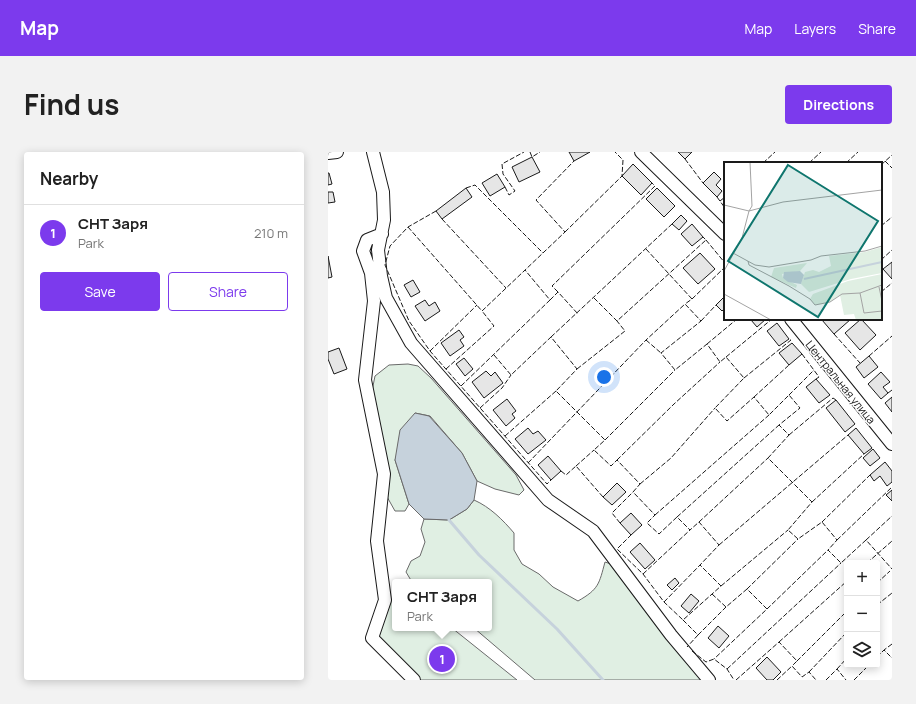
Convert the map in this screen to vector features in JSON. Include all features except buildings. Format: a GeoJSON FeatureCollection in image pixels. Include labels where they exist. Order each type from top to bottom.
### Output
{"type":"FeatureCollection","features":[{"type":"Feature","properties":{"kind":"street"},"geometry":{"type":"LineString","coordinates":[[328,154],[337,152]]}},
{"type":"Feature","properties":{"kind":"street"},"geometry":{"type":"LineString","coordinates":[[373,152],[383,192],[384,220],[378,250],[381,276],[386,298],[411,343],[548,500],[594,531],[671,635],[709,680]]}},
{"type":"Feature","properties":{"kind":"street"},"geometry":{"type":"LineString","coordinates":[[641,152],[724,233]]}},
{"type":"Feature","properties":{"kind":"street"},"geometry":{"type":"LineString","coordinates":[[382,234],[367,240],[363,251],[371,273],[374,301],[365,380],[384,474],[377,541],[385,600],[372,638],[414,680]]}},
{"type":"Feature","properties":{"kind":"street","name":"Центральная улица"},"geometry":{"type":"LineString","coordinates":[[792,320],[892,444]]}},
{"type":"Feature","properties":{"kind":"green space"},"geometry":{"type":"Polygon","coordinates":[[[408,364],[418,366],[431,378],[516,475],[524,490],[519,495],[495,489],[477,481],[462,453],[430,416],[415,413],[395,460],[409,504],[405,511],[395,511],[386,495],[372,391],[375,376],[389,365],[408,364]]]}},
{"type":"Feature","properties":{"kind":"green space"},"geometry":{"type":"Polygon","coordinates":[[[474,500],[496,514],[514,533],[514,550],[522,564],[539,574],[553,587],[578,601],[590,593],[597,585],[605,562],[614,565],[704,680],[535,680],[478,631],[492,631],[492,579],[410,579],[406,572],[411,561],[420,556],[425,542],[421,529],[424,519],[449,520],[467,509],[474,500]]]}},
{"type":"Feature","properties":{"kind":"green space"},"geometry":{"type":"Polygon","coordinates":[[[392,599],[392,631],[456,631],[517,680],[414,680],[372,638],[385,600],[392,599]]]}},
{"type":"Feature","properties":{"kind":"shaded area"},"geometry":{"type":"Polygon","coordinates":[[[415,413],[429,416],[462,453],[477,481],[474,500],[467,509],[449,520],[424,519],[409,504],[395,460],[400,430],[415,413]]]}},
{"type":"Feature","properties":{"kind":"waterway"},"geometry":{"type":"LineString","coordinates":[[449,520],[479,555],[557,629],[603,680]]}},
{"type":"Feature","properties":{"kind":"fence"},"geometry":{"type":"LineString","coordinates":[[505,187],[509,195],[515,191],[503,174],[502,164],[524,152]]}},
{"type":"Feature","properties":{"kind":"fence"},"geometry":{"type":"LineString","coordinates":[[530,152],[532,157],[540,152]]}},
{"type":"Feature","properties":{"kind":"fence"},"geometry":{"type":"LineString","coordinates":[[565,232],[622,176],[623,160],[615,152]]}},
{"type":"Feature","properties":{"kind":"fence"},"geometry":{"type":"LineString","coordinates":[[764,162],[775,152]]}},
{"type":"Feature","properties":{"kind":"fence"},"geometry":{"type":"LineString","coordinates":[[810,162],[821,152]]}},
{"type":"Feature","properties":{"kind":"fence"},"geometry":{"type":"LineString","coordinates":[[847,162],[858,152]]}},
{"type":"Feature","properties":{"kind":"fence"},"geometry":{"type":"LineString","coordinates":[[882,164],[892,155]]}},
{"type":"Feature","properties":{"kind":"fence"},"geometry":{"type":"LineString","coordinates":[[685,159],[703,183]]}},
{"type":"Feature","properties":{"kind":"fence"},"geometry":{"type":"LineString","coordinates":[[408,227],[482,311],[565,232],[536,200],[574,161]]}},
{"type":"Feature","properties":{"kind":"fence"},"geometry":{"type":"LineString","coordinates":[[885,161],[892,168]]}},
{"type":"Feature","properties":{"kind":"fence"},"geometry":{"type":"LineString","coordinates":[[558,292],[552,286],[655,186],[652,183]]}},
{"type":"Feature","properties":{"kind":"fence"},"geometry":{"type":"LineString","coordinates":[[466,188],[475,185],[543,253]]}},
{"type":"Feature","properties":{"kind":"fence"},"geometry":{"type":"LineString","coordinates":[[717,197],[724,207]]}},
{"type":"Feature","properties":{"kind":"fence"},"geometry":{"type":"LineString","coordinates":[[720,201],[724,198]]}},
{"type":"Feature","properties":{"kind":"fence"},"geometry":{"type":"LineString","coordinates":[[436,211],[408,227],[390,246],[385,265],[409,321],[430,351],[547,484],[551,480]]}},
{"type":"Feature","properties":{"kind":"fence"},"geometry":{"type":"LineString","coordinates":[[882,225],[892,217]]}},
{"type":"Feature","properties":{"kind":"fence"},"geometry":{"type":"LineString","coordinates":[[442,219],[506,288]]}},
{"type":"Feature","properties":{"kind":"fence"},"geometry":{"type":"LineString","coordinates":[[551,337],[672,224]]}},
{"type":"Feature","properties":{"kind":"fence"},"geometry":{"type":"LineString","coordinates":[[594,298],[617,321],[706,240],[703,237]]}},
{"type":"Feature","properties":{"kind":"fence"},"geometry":{"type":"LineString","coordinates":[[706,240],[724,262]]}},
{"type":"Feature","properties":{"kind":"fence"},"geometry":{"type":"LineString","coordinates":[[646,249],[692,299],[685,304],[701,321],[661,353],[675,370],[707,344],[720,362],[726,357],[744,378],[715,408],[727,421],[754,397],[769,415],[789,395],[800,408],[779,425],[789,435],[768,458],[812,502],[788,530],[798,539],[822,522],[837,540],[828,550],[841,563],[866,540],[892,569]]}},
{"type":"Feature","properties":{"kind":"fence"},"geometry":{"type":"LineString","coordinates":[[882,259],[892,250]]}},
{"type":"Feature","properties":{"kind":"fence"},"geometry":{"type":"LineString","coordinates":[[692,299],[724,268]]}},
{"type":"Feature","properties":{"kind":"fence"},"geometry":{"type":"LineString","coordinates":[[461,386],[550,300],[525,270]]}},
{"type":"Feature","properties":{"kind":"fence"},"geometry":{"type":"LineString","coordinates":[[882,291],[892,283]]}},
{"type":"Feature","properties":{"kind":"fence"},"geometry":{"type":"LineString","coordinates":[[550,300],[558,292],[578,314]]}},
{"type":"Feature","properties":{"kind":"fence"},"geometry":{"type":"LineString","coordinates":[[528,463],[646,340],[685,304]]}},
{"type":"Feature","properties":{"kind":"fence"},"geometry":{"type":"LineString","coordinates":[[430,351],[477,305]]}},
{"type":"Feature","properties":{"kind":"fence"},"geometry":{"type":"LineString","coordinates":[[701,321],[716,305]]}},
{"type":"Feature","properties":{"kind":"fence"},"geometry":{"type":"LineString","coordinates":[[446,369],[494,326],[482,311]]}},
{"type":"Feature","properties":{"kind":"fence"},"geometry":{"type":"LineString","coordinates":[[707,344],[736,320]]}},
{"type":"Feature","properties":{"kind":"fence"},"geometry":{"type":"LineString","coordinates":[[726,357],[771,320]]}},
{"type":"Feature","properties":{"kind":"fence"},"geometry":{"type":"LineString","coordinates":[[577,369],[625,331],[617,321]]}},
{"type":"Feature","properties":{"kind":"fence"},"geometry":{"type":"LineString","coordinates":[[834,334],[860,363]]}},
{"type":"Feature","properties":{"kind":"fence"},"geometry":{"type":"LineString","coordinates":[[869,356],[892,336]]}},
{"type":"Feature","properties":{"kind":"fence"},"geometry":{"type":"LineString","coordinates":[[494,355],[511,375],[551,337],[577,369],[556,391],[605,440],[594,450],[611,466],[617,460],[640,484],[633,492],[655,515],[647,523],[659,534],[677,517],[690,530],[699,522],[719,545],[700,565],[721,586],[683,620],[664,602],[643,574],[617,549],[631,535]]}},
{"type":"Feature","properties":{"kind":"fence"},"geometry":{"type":"LineString","coordinates":[[744,378],[791,340],[789,339]]}},
{"type":"Feature","properties":{"kind":"fence"},"geometry":{"type":"LineString","coordinates":[[646,340],[661,353]]}},
{"type":"Feature","properties":{"kind":"fence"},"geometry":{"type":"LineString","coordinates":[[802,354],[819,377],[816,379]]}},
{"type":"Feature","properties":{"kind":"fence"},"geometry":{"type":"LineString","coordinates":[[617,460],[674,404],[720,362]]}},
{"type":"Feature","properties":{"kind":"fence"},"geometry":{"type":"LineString","coordinates":[[754,397],[789,365]]}},
{"type":"Feature","properties":{"kind":"fence"},"geometry":{"type":"LineString","coordinates":[[605,440],[675,370]]}},
{"type":"Feature","properties":{"kind":"fence"},"geometry":{"type":"LineString","coordinates":[[789,395],[814,370]]}},
{"type":"Feature","properties":{"kind":"fence"},"geometry":{"type":"LineString","coordinates":[[480,408],[502,388],[511,375]]}},
{"type":"Feature","properties":{"kind":"fence"},"geometry":{"type":"LineString","coordinates":[[888,393],[892,390]]}},
{"type":"Feature","properties":{"kind":"fence"},"geometry":{"type":"LineString","coordinates":[[505,436],[556,391]]}},
{"type":"Feature","properties":{"kind":"fence"},"geometry":{"type":"LineString","coordinates":[[789,435],[833,398],[836,400]]}},
{"type":"Feature","properties":{"kind":"fence"},"geometry":{"type":"LineString","coordinates":[[640,484],[671,458],[715,408]]}},
{"type":"Feature","properties":{"kind":"fence"},"geometry":{"type":"LineString","coordinates":[[655,515],[769,415]]}},
{"type":"Feature","properties":{"kind":"fence"},"geometry":{"type":"LineString","coordinates":[[677,517],[779,425]]}},
{"type":"Feature","properties":{"kind":"fence"},"geometry":{"type":"LineString","coordinates":[[719,545],[848,435]]}},
{"type":"Feature","properties":{"kind":"fence"},"geometry":{"type":"LineString","coordinates":[[576,466],[594,450]]}},
{"type":"Feature","properties":{"kind":"fence"},"geometry":{"type":"LineString","coordinates":[[812,502],[864,454]]}},
{"type":"Feature","properties":{"kind":"fence"},"geometry":{"type":"LineString","coordinates":[[699,522],[768,458]]}},
{"type":"Feature","properties":{"kind":"fence"},"geometry":{"type":"LineString","coordinates":[[561,471],[566,475],[576,466],[603,497]]}},
{"type":"Feature","properties":{"kind":"fence"},"geometry":{"type":"LineString","coordinates":[[822,522],[870,475]]}},
{"type":"Feature","properties":{"kind":"fence"},"geometry":{"type":"LineString","coordinates":[[837,540],[892,487]]}},
{"type":"Feature","properties":{"kind":"fence"},"geometry":{"type":"LineString","coordinates":[[620,523],[612,513],[633,492]]}},
{"type":"Feature","properties":{"kind":"fence"},"geometry":{"type":"LineString","coordinates":[[866,540],[892,516]]}},
{"type":"Feature","properties":{"kind":"fence"},"geometry":{"type":"LineString","coordinates":[[643,574],[690,530]]}},
{"type":"Feature","properties":{"kind":"fence"},"geometry":{"type":"LineString","coordinates":[[721,586],[788,530]]}},
{"type":"Feature","properties":{"kind":"fence"},"geometry":{"type":"LineString","coordinates":[[747,589],[798,539]]}},
{"type":"Feature","properties":{"kind":"fence"},"geometry":{"type":"LineString","coordinates":[[870,560],[892,541]]}},
{"type":"Feature","properties":{"kind":"fence"},"geometry":{"type":"LineString","coordinates":[[767,609],[828,550]]}},
{"type":"Feature","properties":{"kind":"fence"},"geometry":{"type":"LineString","coordinates":[[727,669],[841,563]]}},
{"type":"Feature","properties":{"kind":"fence"},"geometry":{"type":"LineString","coordinates":[[664,602],[700,565]]}},
{"type":"Feature","properties":{"kind":"fence"},"geometry":{"type":"LineString","coordinates":[[880,580],[890,571]]}},
{"type":"Feature","properties":{"kind":"fence"},"geometry":{"type":"LineString","coordinates":[[779,642],[844,584]]}},
{"type":"Feature","properties":{"kind":"fence"},"geometry":{"type":"LineString","coordinates":[[712,594],[726,607],[747,589],[767,609],[714,659]]}},
{"type":"Feature","properties":{"kind":"fence"},"geometry":{"type":"LineString","coordinates":[[880,603],[892,593]]}},
{"type":"Feature","properties":{"kind":"fence"},"geometry":{"type":"LineString","coordinates":[[698,635],[726,607]]}},
{"type":"Feature","properties":{"kind":"fence"},"geometry":{"type":"LineString","coordinates":[[797,661],[844,614]]}},
{"type":"Feature","properties":{"kind":"fence"},"geometry":{"type":"LineString","coordinates":[[683,620],[698,635],[687,647]]}},
{"type":"Feature","properties":{"kind":"fence"},"geometry":{"type":"LineString","coordinates":[[809,672],[844,635]]}},
{"type":"Feature","properties":{"kind":"fence"},"geometry":{"type":"LineString","coordinates":[[736,680],[779,642],[797,661],[792,666],[802,677],[809,672],[816,680]]}},
{"type":"Feature","properties":{"kind":"fence"},"geometry":{"type":"LineString","coordinates":[[892,644],[884,650],[892,658]]}},
{"type":"Feature","properties":{"kind":"fence"},"geometry":{"type":"LineString","coordinates":[[880,654],[884,650]]}},
{"type":"Feature","properties":{"kind":"fence"},"geometry":{"type":"LineString","coordinates":[[692,651],[706,662],[714,659],[727,669],[734,680]]}},
{"type":"Feature","properties":{"kind":"fence"},"geometry":{"type":"LineString","coordinates":[[837,669],[844,661]]}},
{"type":"Feature","properties":{"kind":"fence"},"geometry":{"type":"LineString","coordinates":[[777,680],[792,666]]}},
{"type":"Feature","properties":{"kind":"fence"},"geometry":{"type":"LineString","coordinates":[[854,680],[866,668]]}},
{"type":"Feature","properties":{"kind":"fence"},"geometry":{"type":"LineString","coordinates":[[826,680],[837,669],[846,680]]}},
{"type":"Feature","properties":{"kind":"place","name":"СНТ Заря"},"geometry":{"type":"Point","coordinates":[442,659]}}]}
